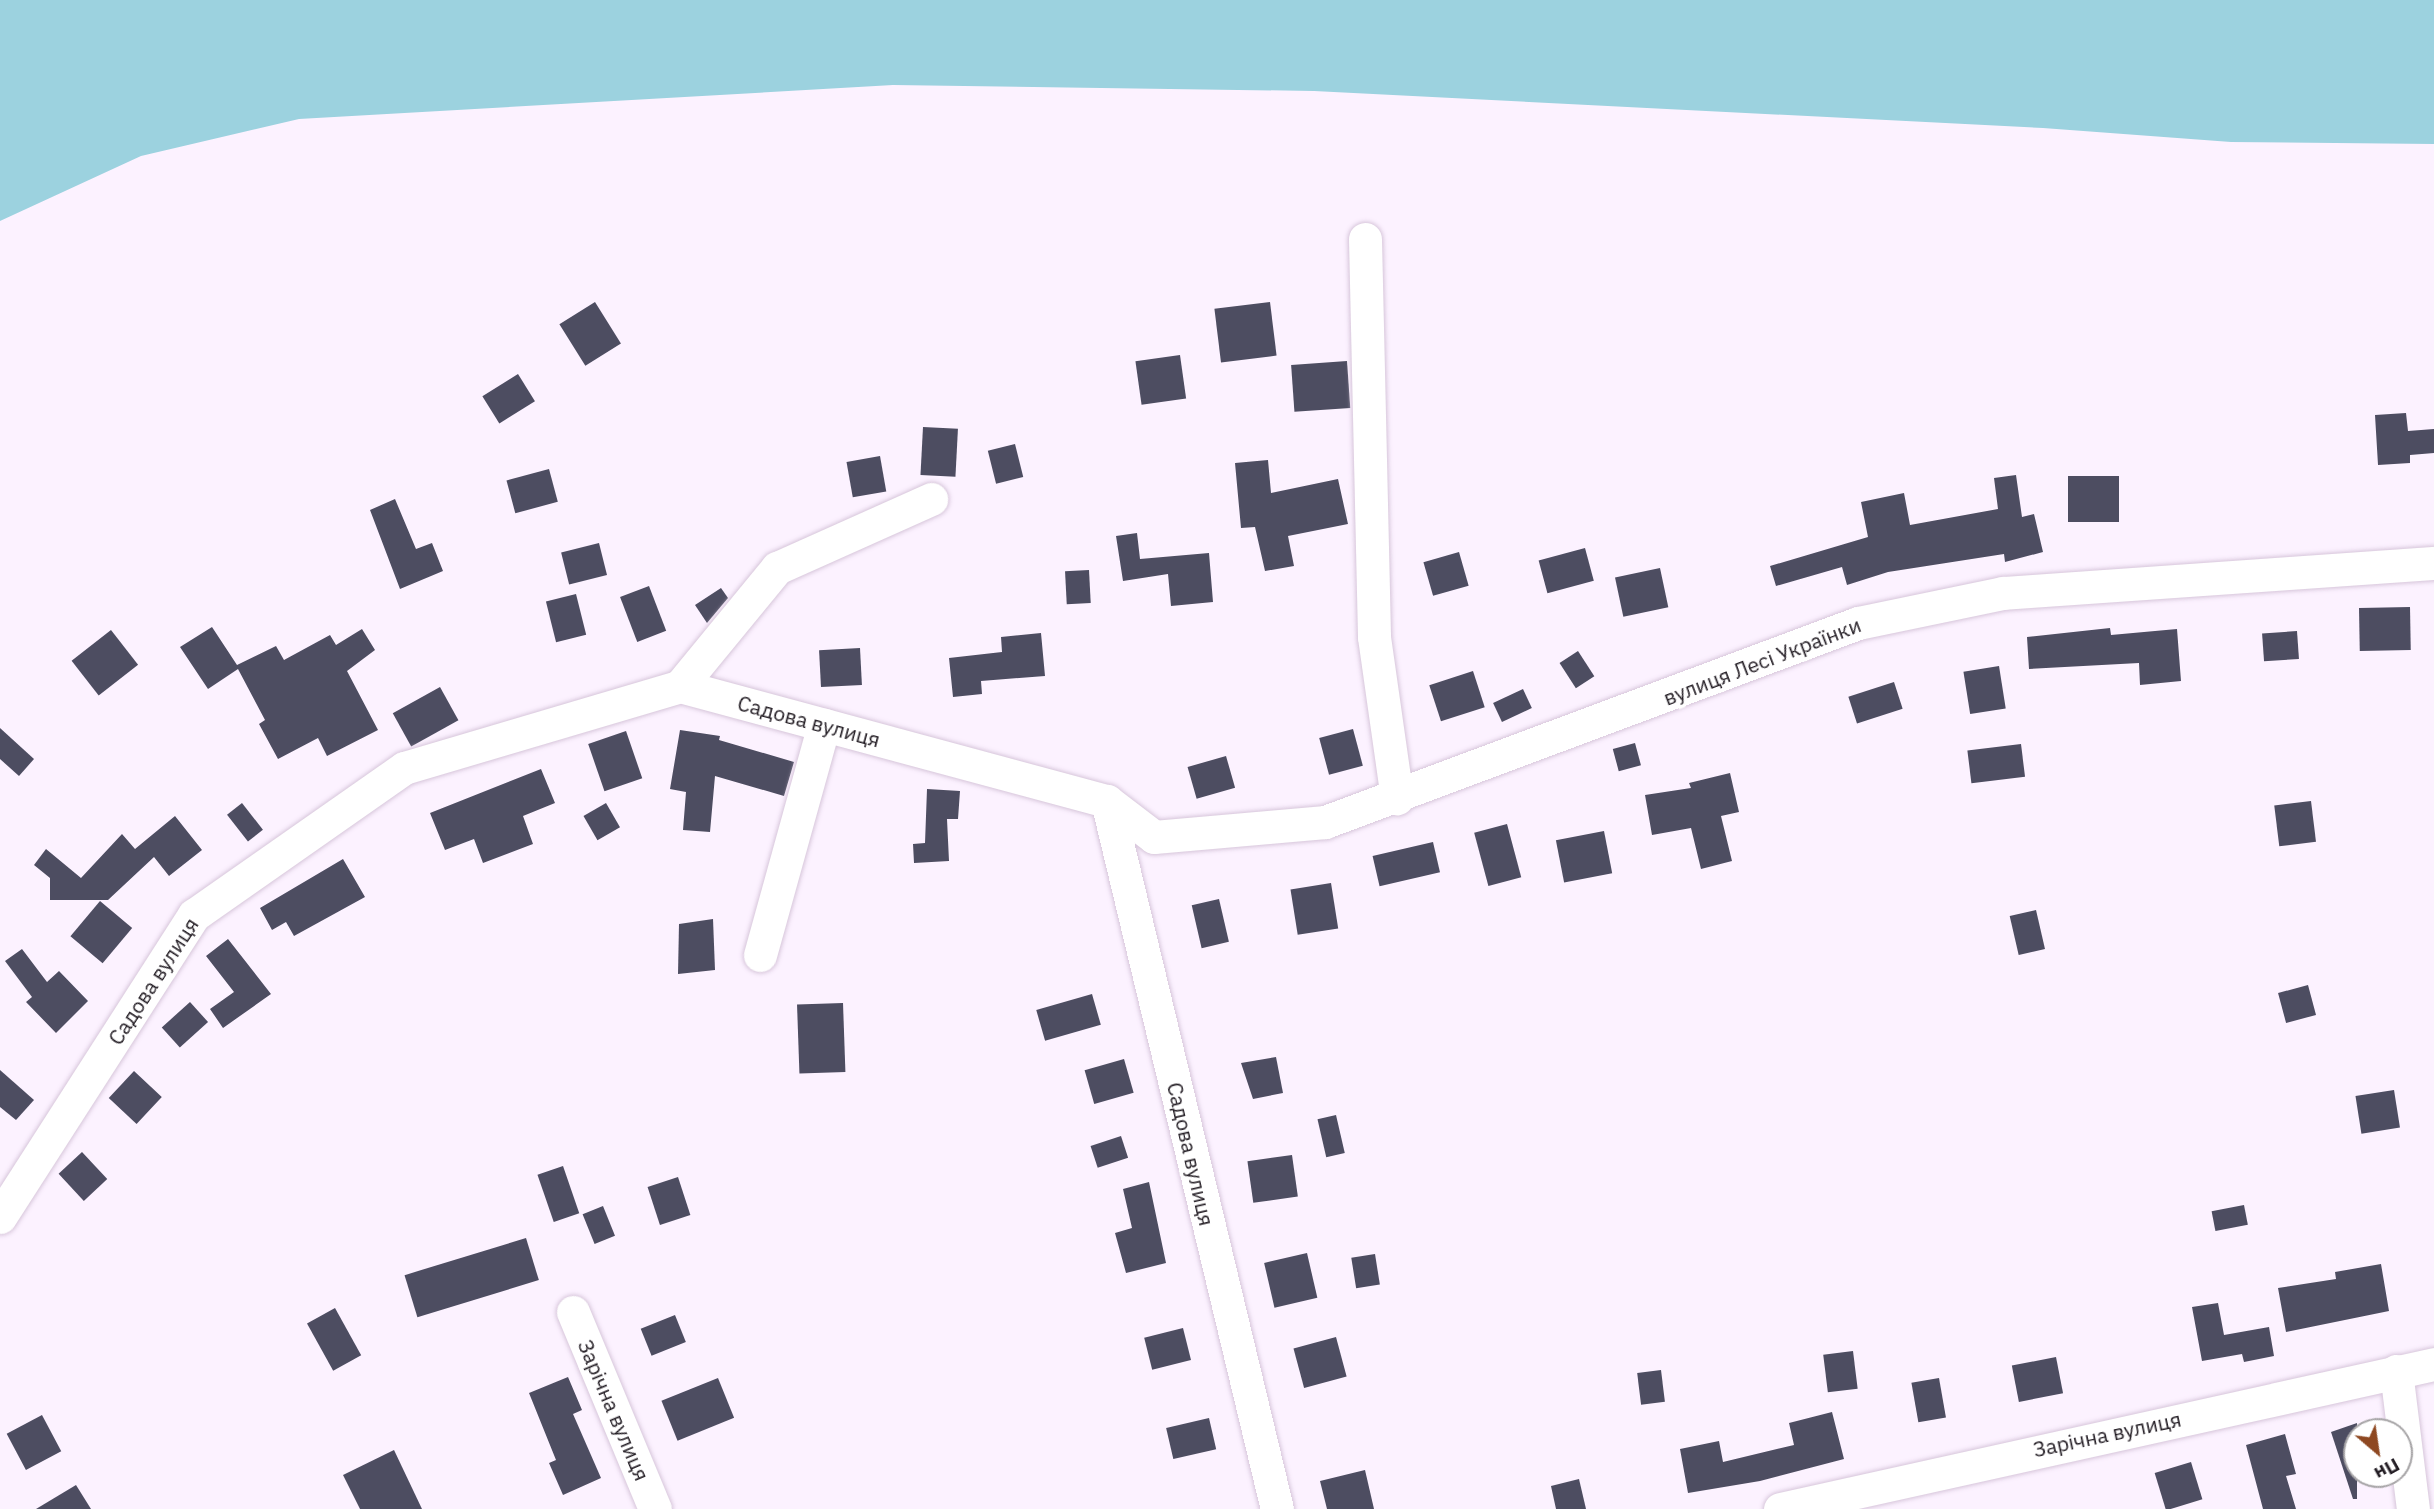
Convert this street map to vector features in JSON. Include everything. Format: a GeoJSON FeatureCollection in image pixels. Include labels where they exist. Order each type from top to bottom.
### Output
{"type":"FeatureCollection","features":[{"type":"Feature","properties":{"kind":"street"},"geometry":{"type":"LineString","coordinates":[[1365,239],[1374,636],[1397,798]]}},
{"type":"Feature","properties":{"kind":"street"},"geometry":{"type":"LineString","coordinates":[[680,686],[777,568],[930,499]]}},
{"type":"Feature","properties":{"kind":"street","name":"вулиця Лесі Українки"},"geometry":{"type":"LineString","coordinates":[[1107,801],[1154,837],[1325,822],[1397,798],[1483,761],[1726,676],[1858,623],[2003,593],[2434,563]]}},
{"type":"Feature","properties":{"kind":"street","name":"Садова вулиця"},"geometry":{"type":"LineString","coordinates":[[0,1217],[194,915],[404,768],[680,686],[1107,801],[1276,1509]]}},
{"type":"Feature","properties":{"kind":"street"},"geometry":{"type":"LineString","coordinates":[[760,956],[824,725]]}},
{"type":"Feature","properties":{"kind":"street","name":"Зарічна вулиця"},"geometry":{"type":"LineString","coordinates":[[573,1312],[655,1509]]}},
{"type":"Feature","properties":{"kind":"street","name":"Зарічна вулиця"},"geometry":{"type":"LineString","coordinates":[[1780,1509],[2434,1364]]}},
{"type":"Feature","properties":{"kind":"street"},"geometry":{"type":"LineString","coordinates":[[2396,1371],[2395,1392],[2413,1509]]}},
{"type":"Feature","properties":{"kind":"water"},"geometry":{"type":"Polygon","coordinates":[[[0,0],[2434,0],[2434,144],[2231,142],[2043,128],[1314,91],[893,85],[299,119],[141,156],[0,221],[0,0]]]}},
{"type":"Feature","properties":{"kind":"building"},"geometry":{"type":"Polygon","coordinates":[[[595,302],[621,344],[585,366],[559,324],[595,302]]]}},
{"type":"Feature","properties":{"kind":"building"},"geometry":{"type":"Polygon","coordinates":[[[1270,302],[1277,356],[1221,362],[1214,309],[1270,302]]]}},
{"type":"Feature","properties":{"kind":"building"},"geometry":{"type":"Polygon","coordinates":[[[1180,355],[1186,399],[1142,405],[1135,361],[1180,355]]]}},
{"type":"Feature","properties":{"kind":"building"},"geometry":{"type":"Polygon","coordinates":[[[1347,361],[1350,408],[1294,412],[1291,365],[1347,361]]]}},
{"type":"Feature","properties":{"kind":"building"},"geometry":{"type":"Polygon","coordinates":[[[518,374],[535,401],[499,423],[482,396],[518,374]]]}},
{"type":"Feature","properties":{"kind":"building"},"geometry":{"type":"Polygon","coordinates":[[[2406,413],[2408,431],[2434,429],[2434,453],[2410,455],[2410,463],[2378,465],[2375,415],[2406,413]]]}},
{"type":"Feature","properties":{"kind":"building"},"geometry":{"type":"Polygon","coordinates":[[[923,427],[958,429],[955,477],[920,475],[923,427]]]}},
{"type":"Feature","properties":{"kind":"building"},"geometry":{"type":"Polygon","coordinates":[[[1015,444],[1023,477],[996,484],[988,451],[1015,444]]]}},
{"type":"Feature","properties":{"kind":"building"},"geometry":{"type":"Polygon","coordinates":[[[880,456],[886,491],[853,497],[847,462],[880,456]]]}},
{"type":"Feature","properties":{"kind":"building"},"geometry":{"type":"Polygon","coordinates":[[[1268,460],[1271,493],[1338,479],[1348,524],[1288,536],[1294,566],[1265,571],[1255,527],[1241,528],[1235,463],[1268,460]]]}},
{"type":"Feature","properties":{"kind":"building"},"geometry":{"type":"Polygon","coordinates":[[[549,469],[558,502],[515,513],[506,480],[549,469]]]}},
{"type":"Feature","properties":{"kind":"building"},"geometry":{"type":"Polygon","coordinates":[[[2016,475],[2022,517],[2034,514],[2043,552],[2005,562],[2004,554],[1888,572],[1847,585],[1842,567],[1776,586],[1770,566],[1868,537],[1861,502],[1904,493],[1910,525],[1998,509],[1994,478],[2016,475]]]}},
{"type":"Feature","properties":{"kind":"building"},"geometry":{"type":"Polygon","coordinates":[[[2068,476],[2119,476],[2119,522],[2068,522],[2068,476]]]}},
{"type":"Feature","properties":{"kind":"building"},"geometry":{"type":"Polygon","coordinates":[[[395,499],[416,549],[432,543],[443,571],[400,589],[370,510],[395,499]]]}},
{"type":"Feature","properties":{"kind":"building"},"geometry":{"type":"Polygon","coordinates":[[[1137,533],[1140,559],[1209,553],[1213,602],[1171,606],[1168,574],[1123,581],[1116,536],[1137,533]]]}},
{"type":"Feature","properties":{"kind":"building"},"geometry":{"type":"Polygon","coordinates":[[[599,543],[607,575],[569,584],[561,552],[599,543]]]}},
{"type":"Feature","properties":{"kind":"building"},"geometry":{"type":"Polygon","coordinates":[[[1585,548],[1594,581],[1547,593],[1539,560],[1585,548]]]}},
{"type":"Feature","properties":{"kind":"building"},"geometry":{"type":"Polygon","coordinates":[[[1459,552],[1469,586],[1433,596],[1423,562],[1459,552]]]}},
{"type":"Feature","properties":{"kind":"building"},"geometry":{"type":"Polygon","coordinates":[[[1660,568],[1668,607],[1623,617],[1615,578],[1660,568]]]}},
{"type":"Feature","properties":{"kind":"building"},"geometry":{"type":"Polygon","coordinates":[[[1089,570],[1091,603],[1067,604],[1065,571],[1089,570]]]}},
{"type":"Feature","properties":{"kind":"building"},"geometry":{"type":"Polygon","coordinates":[[[649,586],[666,631],[637,642],[620,597],[649,586]]]}},
{"type":"Feature","properties":{"kind":"building"},"geometry":{"type":"Polygon","coordinates":[[[721,588],[728,598],[707,623],[695,605],[721,588]]]}},
{"type":"Feature","properties":{"kind":"building"},"geometry":{"type":"Polygon","coordinates":[[[576,594],[586,635],[556,642],[546,601],[576,594]]]}},
{"type":"Feature","properties":{"kind":"building"},"geometry":{"type":"Polygon","coordinates":[[[2410,607],[2411,650],[2360,651],[2359,608],[2410,607]]]}},
{"type":"Feature","properties":{"kind":"building"},"geometry":{"type":"Polygon","coordinates":[[[212,627],[237,665],[276,646],[284,660],[330,635],[336,645],[362,629],[375,650],[347,671],[378,730],[327,756],[318,738],[278,759],[259,724],[265,720],[238,669],[208,689],[180,647],[212,627]]]}},
{"type":"Feature","properties":{"kind":"building"},"geometry":{"type":"Polygon","coordinates":[[[2110,628],[2111,635],[2177,629],[2181,681],[2140,685],[2139,663],[2029,669],[2027,637],[2110,628]]]}},
{"type":"Feature","properties":{"kind":"building"},"geometry":{"type":"Polygon","coordinates":[[[111,630],[138,665],[99,695],[72,661],[111,630]]]}},
{"type":"Feature","properties":{"kind":"building"},"geometry":{"type":"Polygon","coordinates":[[[2297,631],[2299,659],[2264,661],[2262,633],[2297,631]]]}},
{"type":"Feature","properties":{"kind":"building"},"geometry":{"type":"Polygon","coordinates":[[[1041,633],[1045,676],[981,681],[982,694],[953,697],[949,658],[1002,652],[1001,637],[1041,633]]]}},
{"type":"Feature","properties":{"kind":"building"},"geometry":{"type":"Polygon","coordinates":[[[860,648],[862,685],[821,687],[819,650],[860,648]]]}},
{"type":"Feature","properties":{"kind":"building"},"geometry":{"type":"Polygon","coordinates":[[[1578,651],[1594,676],[1576,688],[1560,663],[1578,651]]]}},
{"type":"Feature","properties":{"kind":"building"},"geometry":{"type":"Polygon","coordinates":[[[1999,666],[2006,708],[1970,714],[1963,672],[1999,666]]]}},
{"type":"Feature","properties":{"kind":"building"},"geometry":{"type":"Polygon","coordinates":[[[1473,671],[1485,707],[1441,721],[1429,685],[1473,671]]]}},
{"type":"Feature","properties":{"kind":"building"},"geometry":{"type":"Polygon","coordinates":[[[1894,682],[1903,709],[1857,723],[1848,697],[1894,682]]]}},
{"type":"Feature","properties":{"kind":"building"},"geometry":{"type":"Polygon","coordinates":[[[440,687],[458,720],[411,746],[393,713],[440,687]]]}},
{"type":"Feature","properties":{"kind":"building"},"geometry":{"type":"Polygon","coordinates":[[[1523,689],[1532,708],[1502,722],[1493,703],[1523,689]]]}},
{"type":"Feature","properties":{"kind":"building"},"geometry":{"type":"Polygon","coordinates":[[[0,728],[34,759],[19,776],[0,759],[0,728]]]}},
{"type":"Feature","properties":{"kind":"building"},"geometry":{"type":"Polygon","coordinates":[[[1353,729],[1363,766],[1329,775],[1319,738],[1353,729]]]}},
{"type":"Feature","properties":{"kind":"building"},"geometry":{"type":"Polygon","coordinates":[[[680,730],[720,736],[719,740],[794,762],[784,796],[715,776],[710,832],[683,830],[686,792],[670,789],[680,730]]]}},
{"type":"Feature","properties":{"kind":"building"},"geometry":{"type":"Polygon","coordinates":[[[626,731],[642,778],[604,791],[588,744],[626,731]]]}},
{"type":"Feature","properties":{"kind":"building"},"geometry":{"type":"Polygon","coordinates":[[[1635,743],[1641,765],[1619,771],[1613,749],[1635,743]]]}},
{"type":"Feature","properties":{"kind":"building"},"geometry":{"type":"Polygon","coordinates":[[[2021,744],[2025,777],[1971,783],[1967,751],[2021,744]]]}},
{"type":"Feature","properties":{"kind":"building"},"geometry":{"type":"Polygon","coordinates":[[[1226,756],[1235,788],[1197,799],[1188,767],[1226,756]]]}},
{"type":"Feature","properties":{"kind":"building"},"geometry":{"type":"Polygon","coordinates":[[[541,769],[555,803],[523,816],[533,844],[483,863],[474,839],[445,850],[430,813],[541,769]]]}},
{"type":"Feature","properties":{"kind":"building"},"geometry":{"type":"Polygon","coordinates":[[[1730,773],[1739,812],[1721,816],[1732,861],[1701,869],[1691,828],[1652,835],[1645,795],[1691,788],[1689,783],[1730,773]]]}},
{"type":"Feature","properties":{"kind":"building"},"geometry":{"type":"Polygon","coordinates":[[[927,789],[960,791],[958,819],[947,819],[949,861],[914,863],[913,844],[925,843],[927,789]]]}},
{"type":"Feature","properties":{"kind":"building"},"geometry":{"type":"Polygon","coordinates":[[[2311,801],[2316,842],[2279,846],[2274,806],[2311,801]]]}},
{"type":"Feature","properties":{"kind":"building"},"geometry":{"type":"Polygon","coordinates":[[[242,803],[263,830],[248,841],[227,815],[242,803]]]}},
{"type":"Feature","properties":{"kind":"building"},"geometry":{"type":"Polygon","coordinates":[[[606,803],[620,827],[597,840],[583,816],[606,803]]]}},
{"type":"Feature","properties":{"kind":"building"},"geometry":{"type":"Polygon","coordinates":[[[175,816],[202,850],[169,876],[154,857],[108,900],[50,900],[50,878],[34,865],[46,849],[81,878],[122,834],[135,849],[175,816]]]}},
{"type":"Feature","properties":{"kind":"building"},"geometry":{"type":"Polygon","coordinates":[[[1507,824],[1521,877],[1488,886],[1474,833],[1507,824]]]}},
{"type":"Feature","properties":{"kind":"building"},"geometry":{"type":"Polygon","coordinates":[[[1604,831],[1612,873],[1564,883],[1556,840],[1604,831]]]}},
{"type":"Feature","properties":{"kind":"building"},"geometry":{"type":"Polygon","coordinates":[[[1433,842],[1440,872],[1380,886],[1373,856],[1433,842]]]}},
{"type":"Feature","properties":{"kind":"building"},"geometry":{"type":"Polygon","coordinates":[[[343,859],[365,897],[294,936],[286,922],[272,930],[260,908],[343,859]]]}},
{"type":"Feature","properties":{"kind":"building"},"geometry":{"type":"Polygon","coordinates":[[[1331,883],[1338,928],[1298,935],[1291,889],[1331,883]]]}},
{"type":"Feature","properties":{"kind":"building"},"geometry":{"type":"Polygon","coordinates":[[[1219,899],[1229,942],[1202,948],[1192,905],[1219,899]]]}},
{"type":"Feature","properties":{"kind":"building"},"geometry":{"type":"Polygon","coordinates":[[[100,901],[132,928],[103,963],[70,936],[100,901]]]}},
{"type":"Feature","properties":{"kind":"building"},"geometry":{"type":"Polygon","coordinates":[[[2036,910],[2045,949],[2019,955],[2010,916],[2036,910]]]}},
{"type":"Feature","properties":{"kind":"building"},"geometry":{"type":"Polygon","coordinates":[[[713,919],[715,970],[678,974],[679,924],[713,919]]]}},
{"type":"Feature","properties":{"kind":"building"},"geometry":{"type":"Polygon","coordinates":[[[228,939],[271,994],[223,1028],[210,1009],[234,992],[206,956],[228,939]]]}},
{"type":"Feature","properties":{"kind":"building"},"geometry":{"type":"Polygon","coordinates":[[[22,949],[47,982],[59,971],[88,1001],[56,1033],[26,1002],[32,997],[5,961],[22,949]]]}},
{"type":"Feature","properties":{"kind":"building"},"geometry":{"type":"Polygon","coordinates":[[[2308,985],[2316,1015],[2286,1023],[2278,993],[2308,985]]]}},
{"type":"Feature","properties":{"kind":"building"},"geometry":{"type":"Polygon","coordinates":[[[1092,994],[1101,1025],[1045,1041],[1036,1010],[1092,994]]]}},
{"type":"Feature","properties":{"kind":"building"},"geometry":{"type":"Polygon","coordinates":[[[190,1002],[208,1022],[180,1047],[162,1027],[190,1002]]]}},
{"type":"Feature","properties":{"kind":"building"},"geometry":{"type":"Polygon","coordinates":[[[843,1003],[845,1072],[799,1074],[797,1005],[843,1003]]]}},
{"type":"Feature","properties":{"kind":"building"},"geometry":{"type":"Polygon","coordinates":[[[1276,1057],[1283,1093],[1253,1099],[1241,1063],[1276,1057]]]}},
{"type":"Feature","properties":{"kind":"building"},"geometry":{"type":"Polygon","coordinates":[[[1124,1059],[1134,1093],[1094,1104],[1085,1070],[1124,1059]]]}},
{"type":"Feature","properties":{"kind":"building"},"geometry":{"type":"Polygon","coordinates":[[[0,1070],[34,1100],[16,1120],[0,1107],[0,1070]]]}},
{"type":"Feature","properties":{"kind":"building"},"geometry":{"type":"Polygon","coordinates":[[[134,1071],[162,1097],[137,1124],[109,1098],[134,1071]]]}},
{"type":"Feature","properties":{"kind":"building"},"geometry":{"type":"Polygon","coordinates":[[[2394,1090],[2400,1128],[2361,1134],[2355,1096],[2394,1090]]]}},
{"type":"Feature","properties":{"kind":"building"},"geometry":{"type":"Polygon","coordinates":[[[1336,1115],[1345,1153],[1326,1157],[1317,1119],[1336,1115]]]}},
{"type":"Feature","properties":{"kind":"building"},"geometry":{"type":"Polygon","coordinates":[[[1121,1136],[1128,1158],[1098,1168],[1091,1146],[1121,1136]]]}},
{"type":"Feature","properties":{"kind":"building"},"geometry":{"type":"Polygon","coordinates":[[[82,1152],[107,1179],[84,1201],[59,1174],[82,1152]]]}},
{"type":"Feature","properties":{"kind":"building"},"geometry":{"type":"Polygon","coordinates":[[[1292,1155],[1298,1197],[1253,1203],[1247,1161],[1292,1155]]]}},
{"type":"Feature","properties":{"kind":"building"},"geometry":{"type":"Polygon","coordinates":[[[563,1166],[579,1213],[554,1222],[537,1175],[563,1166]]]}},
{"type":"Feature","properties":{"kind":"building"},"geometry":{"type":"Polygon","coordinates":[[[678,1177],[690,1215],[660,1225],[648,1187],[678,1177]]]}},
{"type":"Feature","properties":{"kind":"building"},"geometry":{"type":"Polygon","coordinates":[[[1149,1182],[1166,1263],[1126,1273],[1115,1233],[1132,1228],[1123,1189],[1149,1182]]]}},
{"type":"Feature","properties":{"kind":"building"},"geometry":{"type":"Polygon","coordinates":[[[2244,1205],[2248,1225],[2215,1231],[2212,1211],[2244,1205]]]}},
{"type":"Feature","properties":{"kind":"building"},"geometry":{"type":"Polygon","coordinates":[[[603,1206],[615,1236],[595,1244],[583,1214],[603,1206]]]}},
{"type":"Feature","properties":{"kind":"building"},"geometry":{"type":"Polygon","coordinates":[[[526,1238],[539,1280],[417,1317],[405,1275],[526,1238]]]}},
{"type":"Feature","properties":{"kind":"building"},"geometry":{"type":"Polygon","coordinates":[[[1307,1253],[1317,1298],[1274,1308],[1264,1263],[1307,1253]]]}},
{"type":"Feature","properties":{"kind":"building"},"geometry":{"type":"Polygon","coordinates":[[[1375,1254],[1380,1285],[1356,1288],[1351,1258],[1375,1254]]]}},
{"type":"Feature","properties":{"kind":"building"},"geometry":{"type":"Polygon","coordinates":[[[2381,1264],[2389,1311],[2286,1332],[2278,1288],[2336,1279],[2335,1272],[2381,1264]]]}},
{"type":"Feature","properties":{"kind":"building"},"geometry":{"type":"Polygon","coordinates":[[[2218,1303],[2224,1335],[2269,1327],[2274,1356],[2244,1362],[2242,1354],[2202,1361],[2192,1307],[2218,1303]]]}},
{"type":"Feature","properties":{"kind":"building"},"geometry":{"type":"Polygon","coordinates":[[[335,1308],[361,1355],[333,1371],[307,1324],[335,1308]]]}},
{"type":"Feature","properties":{"kind":"building"},"geometry":{"type":"Polygon","coordinates":[[[675,1315],[686,1342],[652,1356],[641,1329],[675,1315]]]}},
{"type":"Feature","properties":{"kind":"building"},"geometry":{"type":"Polygon","coordinates":[[[1183,1328],[1191,1360],[1152,1370],[1144,1338],[1183,1328]]]}},
{"type":"Feature","properties":{"kind":"building"},"geometry":{"type":"Polygon","coordinates":[[[1336,1337],[1347,1377],[1304,1388],[1293,1348],[1336,1337]]]}},
{"type":"Feature","properties":{"kind":"building"},"geometry":{"type":"Polygon","coordinates":[[[1853,1351],[1858,1389],[1828,1392],[1823,1355],[1853,1351]]]}},
{"type":"Feature","properties":{"kind":"building"},"geometry":{"type":"Polygon","coordinates":[[[2056,1357],[2063,1393],[2019,1402],[2012,1366],[2056,1357]]]}},
{"type":"Feature","properties":{"kind":"building"},"geometry":{"type":"Polygon","coordinates":[[[1661,1370],[1665,1402],[1641,1405],[1637,1373],[1661,1370]]]}},
{"type":"Feature","properties":{"kind":"building"},"geometry":{"type":"Polygon","coordinates":[[[568,1377],[582,1410],[573,1414],[601,1478],[563,1495],[549,1463],[556,1460],[529,1393],[568,1377]]]}},
{"type":"Feature","properties":{"kind":"building"},"geometry":{"type":"Polygon","coordinates":[[[718,1378],[734,1418],[678,1441],[661,1401],[718,1378]]]}},
{"type":"Feature","properties":{"kind":"building"},"geometry":{"type":"Polygon","coordinates":[[[1939,1378],[1946,1417],[1918,1422],[1911,1383],[1939,1378]]]}},
{"type":"Feature","properties":{"kind":"building"},"geometry":{"type":"Polygon","coordinates":[[[1832,1412],[1844,1459],[1760,1481],[1688,1493],[1680,1449],[1719,1441],[1723,1462],[1794,1445],[1789,1423],[1832,1412]]]}},
{"type":"Feature","properties":{"kind":"building"},"geometry":{"type":"Polygon","coordinates":[[[42,1415],[61,1451],[26,1470],[7,1434],[42,1415]]]}},
{"type":"Feature","properties":{"kind":"building"},"geometry":{"type":"Polygon","coordinates":[[[1209,1418],[1216,1449],[1173,1459],[1166,1428],[1209,1418]]]}},
{"type":"Feature","properties":{"kind":"building"},"geometry":{"type":"Polygon","coordinates":[[[2343,1428],[2343,1469],[2331,1432],[2343,1428]]]}},
{"type":"Feature","properties":{"kind":"building"},"geometry":{"type":"Polygon","coordinates":[[[2285,1434],[2296,1474],[2286,1476],[2296,1509],[2263,1509],[2246,1445],[2285,1434]]]}},
{"type":"Feature","properties":{"kind":"building"},"geometry":{"type":"Polygon","coordinates":[[[394,1450],[422,1509],[360,1509],[343,1475],[394,1450]]]}},
{"type":"Feature","properties":{"kind":"building"},"geometry":{"type":"Polygon","coordinates":[[[2191,1462],[2202,1499],[2166,1509],[2155,1473],[2191,1462]]]}},
{"type":"Feature","properties":{"kind":"building"},"geometry":{"type":"Polygon","coordinates":[[[1365,1470],[1374,1509],[1327,1509],[1320,1481],[1365,1470]]]}},
{"type":"Feature","properties":{"kind":"building"},"geometry":{"type":"Polygon","coordinates":[[[1579,1479],[1586,1509],[1556,1509],[1551,1486],[1579,1479]]]}},
{"type":"Feature","properties":{"kind":"building"},"geometry":{"type":"Polygon","coordinates":[[[76,1485],[91,1509],[36,1509],[76,1485]]]}},
{"type":"Feature","properties":{"kind":"building"},"geometry":{"type":"Polygon","coordinates":[[[2349,1488],[2357,1488],[2357,1499],[2353,1499],[2349,1488]]]}}]}
